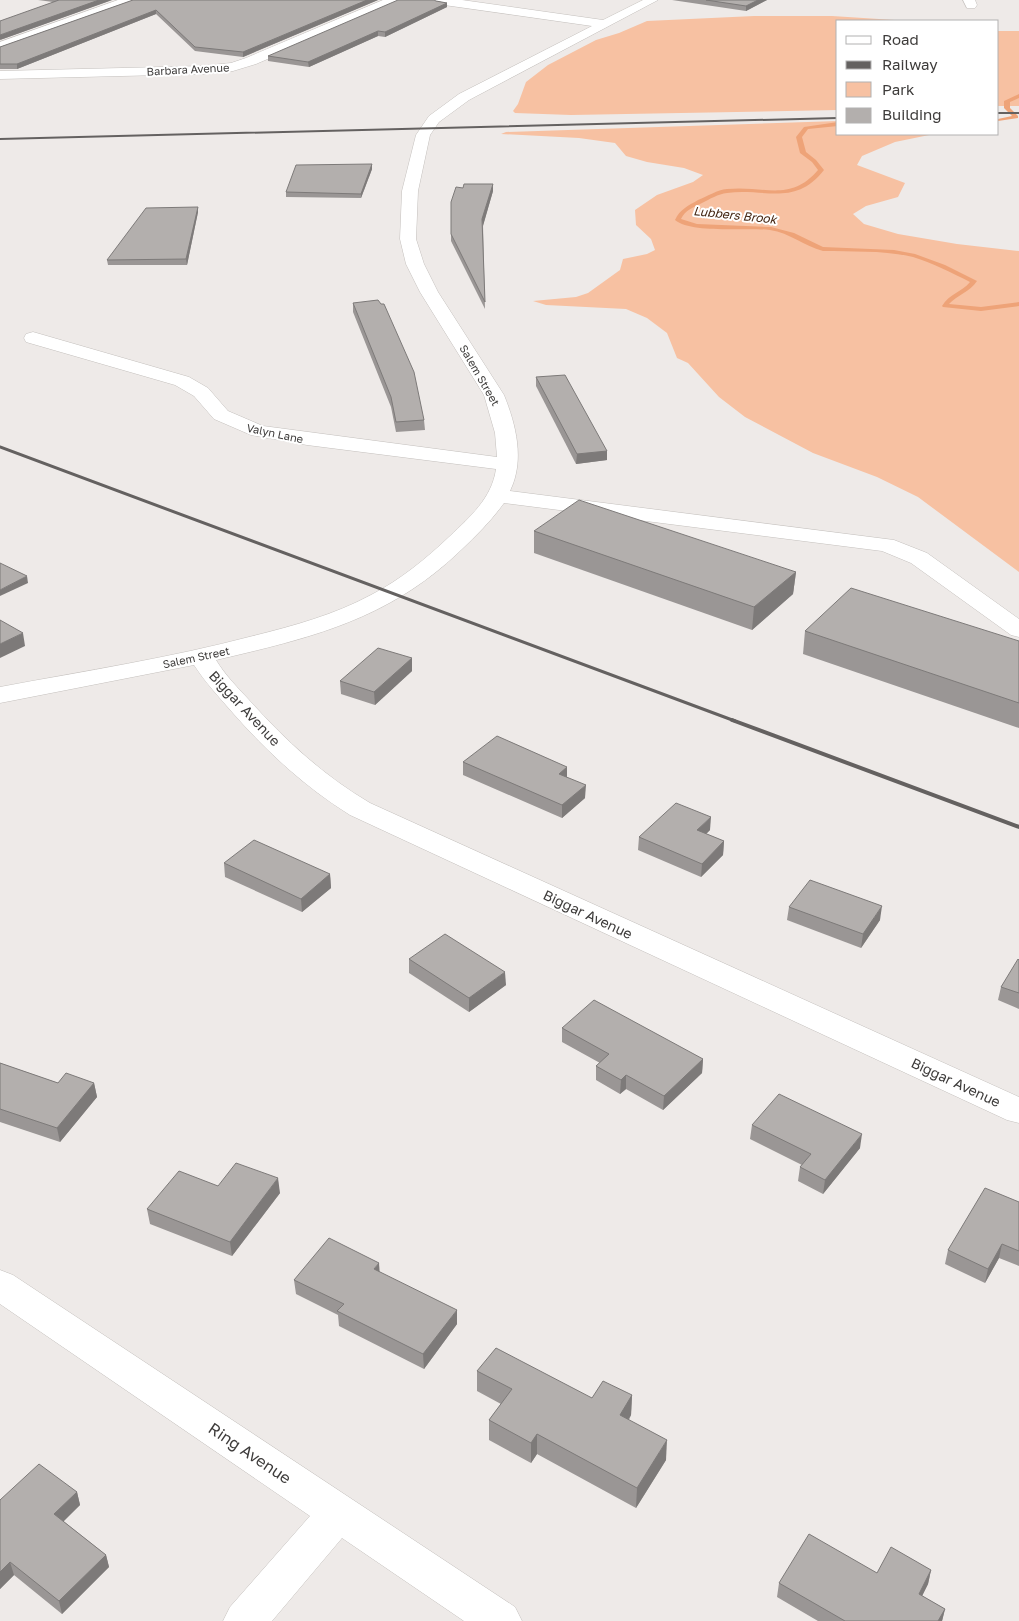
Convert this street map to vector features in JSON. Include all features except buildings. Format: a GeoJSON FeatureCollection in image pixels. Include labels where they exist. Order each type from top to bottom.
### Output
{"type":"FeatureCollection","features":[{"type":"Feature","properties":{"kind":"street"},"geometry":{"type":"LineString","coordinates":[[0,46],[129,0]]}},
{"type":"Feature","properties":{"kind":"street","name":"Barbara Avenue"},"geometry":{"type":"LineString","coordinates":[[0,75],[203,70],[232,67],[251,61],[393,0]]}},
{"type":"Feature","properties":{"kind":"street"},"geometry":{"type":"LineString","coordinates":[[437,0],[604,24]]}},
{"type":"Feature","properties":{"kind":"street","name":"Salem Street"},"geometry":{"type":"LineString","coordinates":[[0,695],[200,656],[286,635],[349,614],[379,600],[428,567],[475,524],[498,496],[507,464],[507,443],[504,426],[494,395],[429,292],[415,264],[408,239],[410,191],[420,142],[429,124],[451,105],[652,0]]}},
{"type":"Feature","properties":{"kind":"street","name":"Valyn Lane"},"geometry":{"type":"LineString","coordinates":[[33,338],[182,381],[201,392],[221,415],[258,431],[507,464]]}},
{"type":"Feature","properties":{"kind":"street"},"geometry":{"type":"LineString","coordinates":[[498,496],[886,546],[919,558],[1019,630]]}},
{"type":"Feature","properties":{"kind":"street","name":"Biggar Avenue"},"geometry":{"type":"LineString","coordinates":[[200,656],[207,668],[255,722],[292,759],[327,788],[360,809],[1019,1111]]}},
{"type":"Feature","properties":{"kind":"street","name":"Ring Avenue"},"geometry":{"type":"LineString","coordinates":[[0,1285],[500,1621]]}},
{"type":"Feature","properties":{"kind":"street"},"geometry":{"type":"LineString","coordinates":[[245,1621],[339,1512]]}},
{"type":"Feature","properties":{"kind":"green space"},"geometry":{"type":"Polygon","coordinates":[[[754,16],[832,16],[894,20],[836,20],[836,110],[571,115],[515,113],[513,111],[518,104],[526,82],[548,65],[596,40],[647,21],[754,16]]]}},
{"type":"Feature","properties":{"kind":"green space"},"geometry":{"type":"Polygon","coordinates":[[[999,31],[1019,31],[1019,106],[999,106],[999,31]]]}},
{"type":"Feature","properties":{"kind":"green space"},"geometry":{"type":"Polygon","coordinates":[[[836,121],[836,135],[929,135],[895,142],[862,156],[857,165],[905,183],[898,197],[866,206],[853,214],[864,224],[898,234],[957,244],[1019,251],[1019,572],[918,497],[877,477],[813,453],[745,417],[719,397],[688,363],[677,358],[667,333],[647,318],[626,309],[546,305],[533,301],[576,297],[588,293],[620,270],[623,259],[647,254],[655,250],[651,239],[636,225],[635,210],[657,195],[693,182],[703,175],[684,168],[647,162],[626,156],[615,143],[579,138],[501,134],[506,132],[836,121]]]}},
{"type":"Feature","properties":{"kind":"waterway","name":"Lubbers Brook"},"geometry":{"type":"LineString","coordinates":[[999,120],[1016,117],[1007,108],[1007,101],[1019,96]]}},
{"type":"Feature","properties":{"kind":"waterway","name":"Lubbers Brook"},"geometry":{"type":"LineString","coordinates":[[836,124],[806,128],[799,137],[803,153],[814,161],[821,170],[812,181],[801,188],[778,192],[739,190],[722,192],[689,208],[681,214],[678,220],[697,226],[771,228],[792,234],[811,245],[823,249],[894,252],[915,256],[943,266],[974,281],[968,288],[951,298],[945,306],[981,309],[1019,304]]}},
{"type":"Feature","properties":{"kind":"railway"},"geometry":{"type":"LineString","coordinates":[[999,113],[1019,113]]}},
{"type":"Feature","properties":{"kind":"railway"},"geometry":{"type":"LineString","coordinates":[[0,139],[836,118]]}},
{"type":"Feature","properties":{"kind":"railway"},"geometry":{"type":"LineString","coordinates":[[0,447],[735,721]]}},
{"type":"Feature","properties":{"kind":"railway"},"geometry":{"type":"LineString","coordinates":[[732,720],[1019,827]]}}]}
